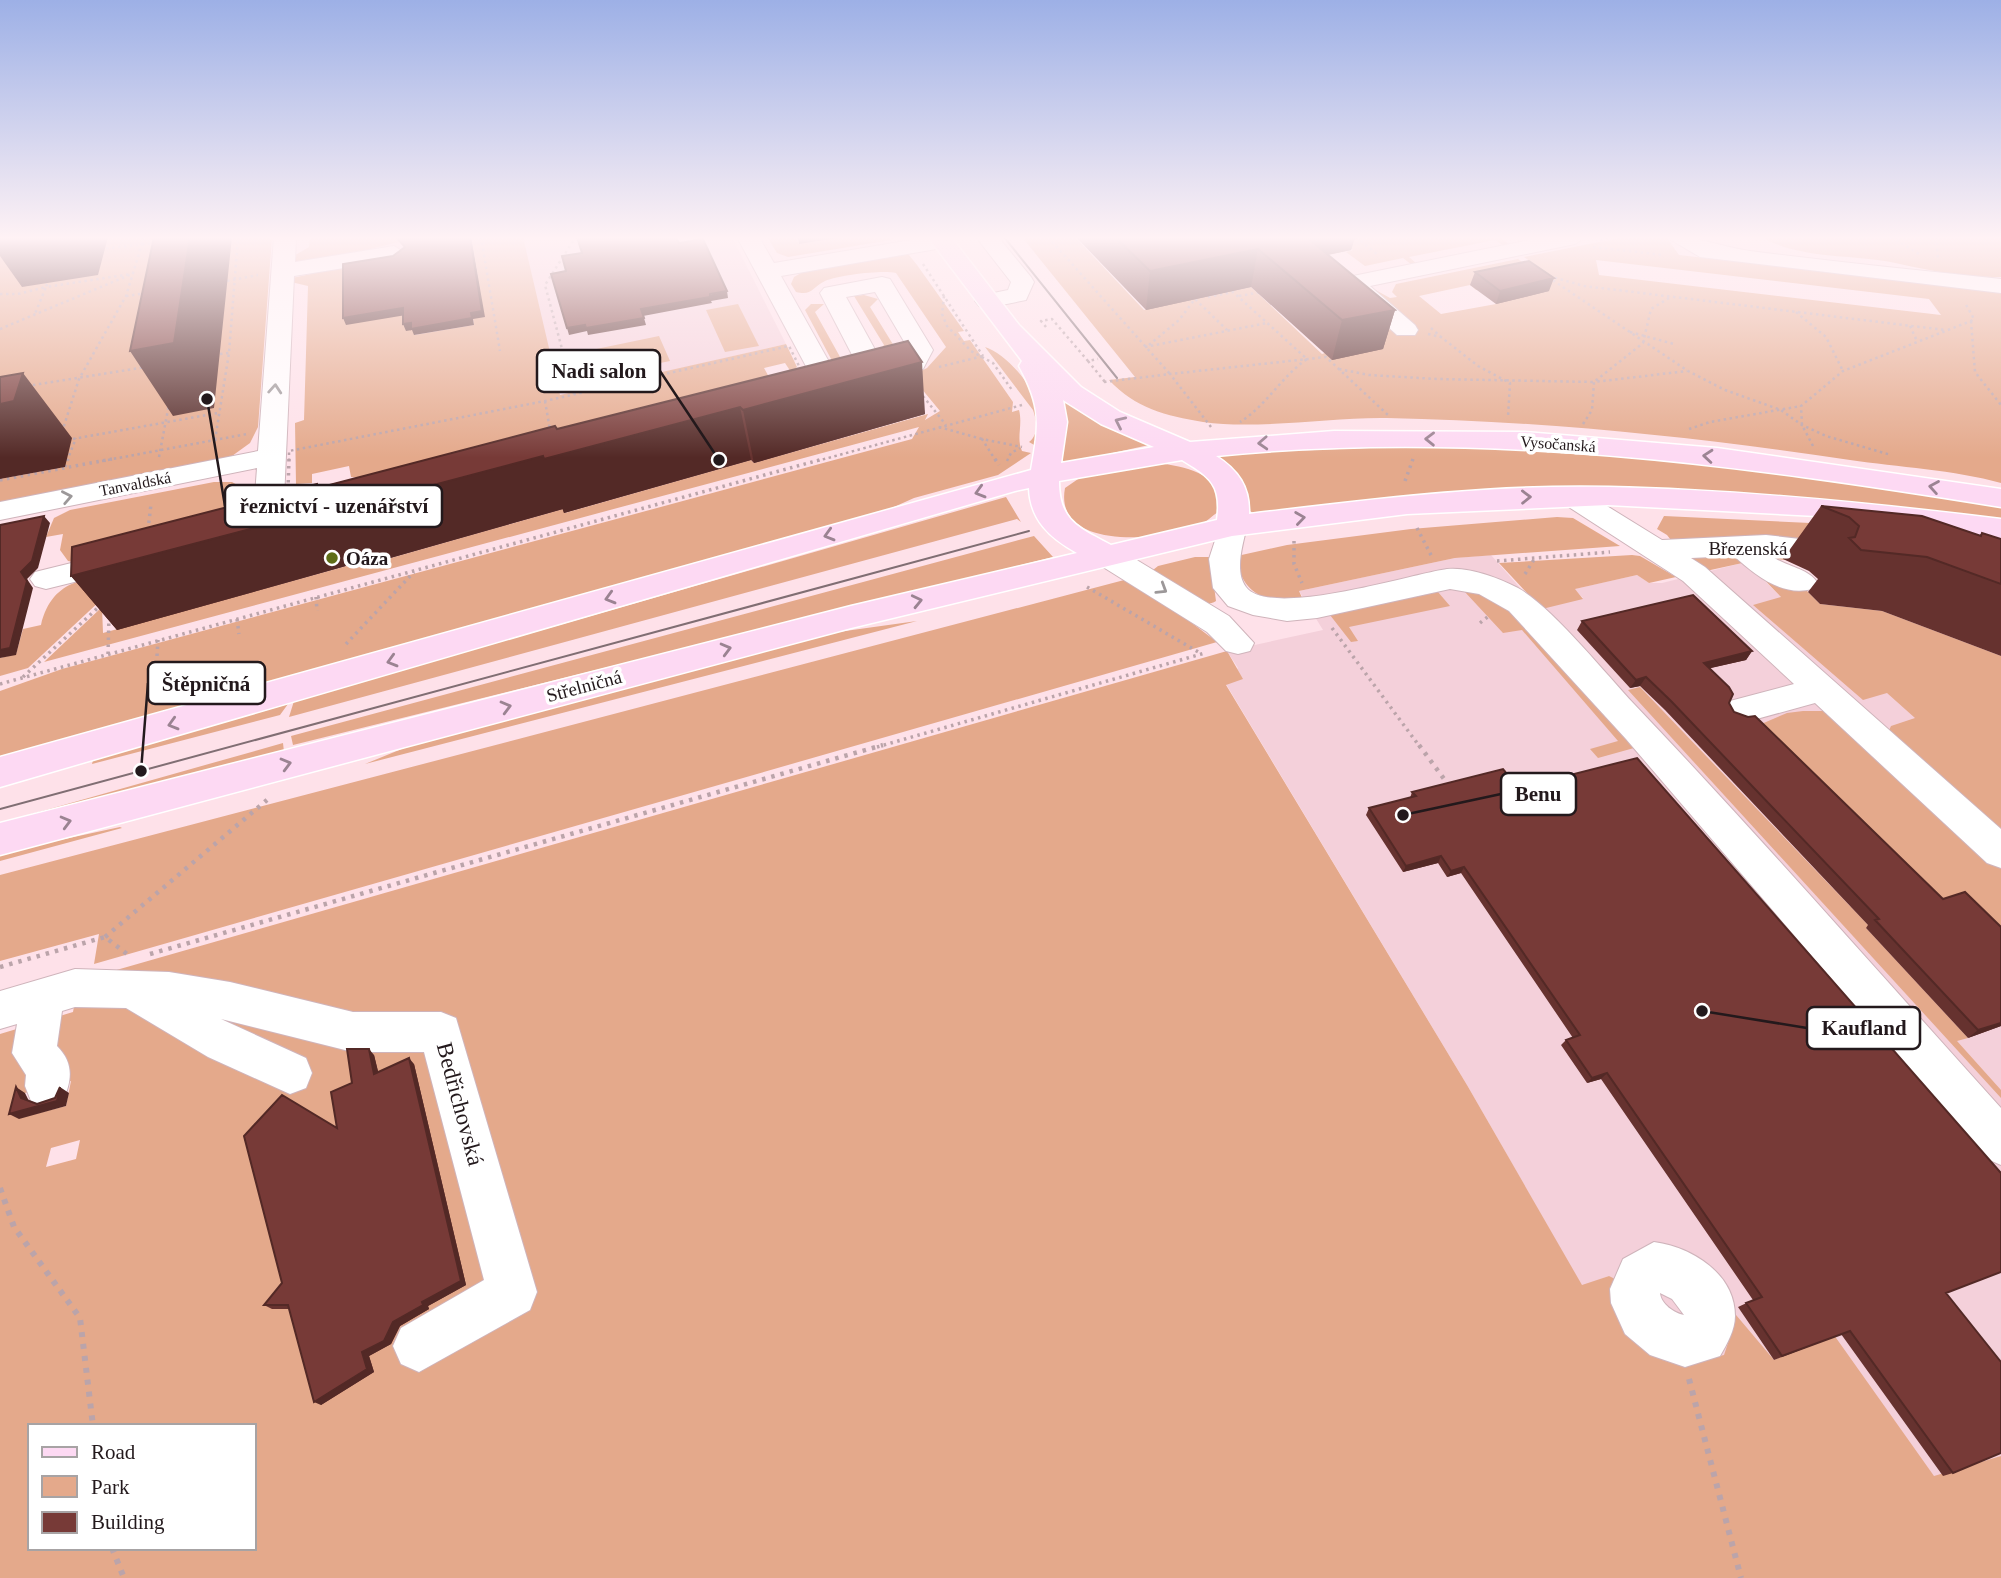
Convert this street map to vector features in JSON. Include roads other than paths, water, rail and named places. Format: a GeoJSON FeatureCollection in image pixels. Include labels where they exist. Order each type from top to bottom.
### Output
{"type":"FeatureCollection","features":[{"type":"Feature","properties":{"kind":"main road"},"geometry":{"type":"LineString","coordinates":[[994,311],[1023,349],[1045,390],[1054,419],[1046,508],[1053,521],[1106,555]]}},
{"type":"Feature","properties":{"kind":"main road"},"geometry":{"type":"LineString","coordinates":[[1023,349],[1063,387],[1097,411],[1216,470],[1226,480],[1235,499],[1232,526],[1408,505],[1571,496],[1657,497],[1836,508],[2001,529]]}},
{"type":"Feature","properties":{"kind":"main road","name":"Vysočanská"},"geometry":{"type":"LineString","coordinates":[[1047,475],[1112,461],[1182,451],[1331,439],[1525,442],[1744,459],[2001,498]]}},
{"type":"Feature","properties":{"kind":"main road"},"geometry":{"type":"LineString","coordinates":[[0,772],[996,487],[1047,475]]}},
{"type":"Feature","properties":{"kind":"main road","name":"Střelničná"},"geometry":{"type":"LineString","coordinates":[[0,839],[851,617],[1232,526]]}},
{"type":"Feature","properties":{"kind":"street"},"geometry":{"type":"LineString","coordinates":[[269,522],[270,457],[280,311]]}},
{"type":"Feature","properties":{"kind":"street"},"geometry":{"type":"LineString","coordinates":[[785,311],[816,388],[875,374]]}},
{"type":"Feature","properties":{"kind":"street"},"geometry":{"type":"LineString","coordinates":[[1383,311],[1406,330]]}},
{"type":"Feature","properties":{"kind":"street","name":"Tanvaldská"},"geometry":{"type":"LineString","coordinates":[[0,511],[270,457]]}},
{"type":"Feature","properties":{"kind":"street"},"geometry":{"type":"LineString","coordinates":[[1571,496],[1636,545],[1694,574],[2001,852]]}},
{"type":"Feature","properties":{"kind":"street"},"geometry":{"type":"LineString","coordinates":[[1636,545],[1637,513],[1657,497]]}},
{"type":"Feature","properties":{"kind":"street"},"geometry":{"type":"LineString","coordinates":[[1232,526],[1224,559],[1229,588],[1239,599],[1264,607],[1287,610],[1317,607],[1450,579],[1487,584],[1520,603],[1638,730],[2001,1142]]}},
{"type":"Feature","properties":{"kind":"street","name":"Březenská"},"geometry":{"type":"LineString","coordinates":[[1636,545],[1740,545],[1870,555]]}},
{"type":"Feature","properties":{"kind":"street"},"geometry":{"type":"LineString","coordinates":[[1740,545],[1771,572],[1801,582]]}},
{"type":"Feature","properties":{"kind":"street"},"geometry":{"type":"LineString","coordinates":[[46,579],[146,546]]}},
{"type":"Feature","properties":{"kind":"street"},"geometry":{"type":"LineString","coordinates":[[1106,555],[1228,634],[1250,625],[1291,619],[1317,607]]}},
{"type":"Feature","properties":{"kind":"street","name":"Bedřichovská"},"geometry":{"type":"LineString","coordinates":[[0,1010],[138,968]]}},
{"type":"Feature","properties":{"kind":"street","name":"Bedřichovská"},"geometry":{"type":"LineString","coordinates":[[138,968],[223,1042],[290,1073]]}},
{"type":"Feature","properties":{"kind":"street","name":"Bedřichovská"},"geometry":{"type":"LineString","coordinates":[[138,968],[169,990],[353,1031],[440,1032],[512,1292],[419,1346]]}},
{"type":"Feature","properties":{"kind":"street"},"geometry":{"type":"LineString","coordinates":[[42,998],[34,1053],[49,1068],[47,1086]]}},
{"type":"Feature","properties":{"kind":"lane"},"geometry":{"type":"LineString","coordinates":[[1742,709],[1821,689]]}},
{"type":"Feature","properties":{"kind":"tram line"},"geometry":{"type":"LineString","coordinates":[[1063,311],[1117,378]]}},
{"type":"Feature","properties":{"kind":"tram line"},"geometry":{"type":"LineString","coordinates":[[0,809],[1029,531]]}},
{"type":"Feature","properties":{"kind":"place","name":"řeznictví - uzenářství"},"geometry":{"type":"Point","coordinates":[207,399]}},
{"type":"Feature","properties":{"kind":"place","name":"Nadi salon"},"geometry":{"type":"Point","coordinates":[719,460]}},
{"type":"Feature","properties":{"kind":"place","name":"Oáza"},"geometry":{"type":"Point","coordinates":[332,558]}},
{"type":"Feature","properties":{"kind":"place","name":"Štěpničná"},"geometry":{"type":"Point","coordinates":[141,771]}},
{"type":"Feature","properties":{"kind":"place","name":"Benu"},"geometry":{"type":"Point","coordinates":[1403,815]}},
{"type":"Feature","properties":{"kind":"place","name":"Kaufland"},"geometry":{"type":"Point","coordinates":[1702,1011]}}]}
